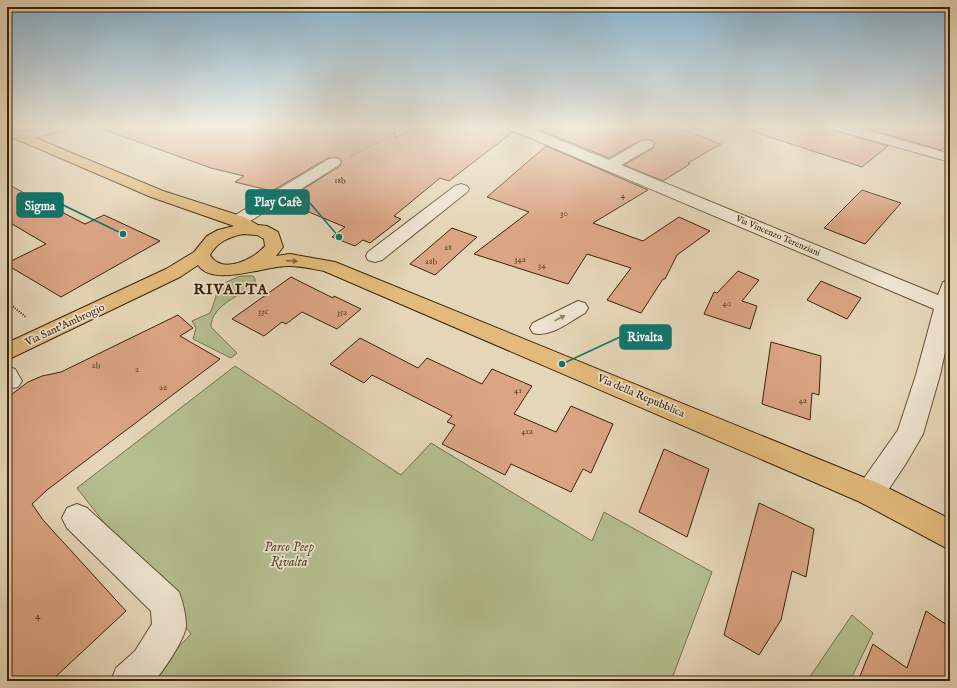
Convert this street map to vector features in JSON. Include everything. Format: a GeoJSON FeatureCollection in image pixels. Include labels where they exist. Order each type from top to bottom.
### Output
{"type":"FeatureCollection","features":[{"type":"Feature","properties":{"kind":"main road","name":"Via della Repubblica"},"geometry":{"type":"LineString","coordinates":[[72,158],[157,194],[238,220],[253,229],[267,233],[274,241],[296,246],[314,253],[328,266]]}},
{"type":"Feature","properties":{"kind":"main road","name":"Via della Repubblica"},"geometry":{"type":"LineString","coordinates":[[197,208],[210,223],[214,239]]}},
{"type":"Feature","properties":{"kind":"main road"},"geometry":{"type":"LineString","coordinates":[[214,239],[233,231],[253,229]]}},
{"type":"Feature","properties":{"kind":"main road","name":"Via Sant'Ambrogio"},"geometry":{"type":"LineString","coordinates":[[7,352],[173,273],[201,255],[208,244],[214,239]]}},
{"type":"Feature","properties":{"kind":"main road","name":"Via della Repubblica"},"geometry":{"type":"LineString","coordinates":[[256,264],[270,253],[274,241]]}},
{"type":"Feature","properties":{"kind":"main road"},"geometry":{"type":"LineString","coordinates":[[201,255],[203,261],[209,267],[219,270]]}},
{"type":"Feature","properties":{"kind":"main road","name":"Via della Repubblica"},"geometry":{"type":"LineString","coordinates":[[219,270],[237,269],[256,264],[290,260],[328,266],[870,493],[950,535]]}},
{"type":"Feature","properties":{"kind":"main road","name":"Via Sant'Ambrogio"},"geometry":{"type":"LineString","coordinates":[[123,298],[219,270]]}},
{"type":"Feature","properties":{"kind":"street","name":"Via Vincenzo Terenziani"},"geometry":{"type":"LineString","coordinates":[[591,158],[948,296]]}},
{"type":"Feature","properties":{"kind":"street"},"geometry":{"type":"LineString","coordinates":[[610,166],[623,158]]}},
{"type":"Feature","properties":{"kind":"street"},"geometry":{"type":"LineString","coordinates":[[238,220],[334,162]]}},
{"type":"Feature","properties":{"kind":"street"},"geometry":{"type":"LineString","coordinates":[[375,256],[461,189]]}},
{"type":"Feature","properties":{"kind":"street"},"geometry":{"type":"LineString","coordinates":[[870,493],[896,457],[910,434],[926,381],[948,296]]}},
{"type":"Feature","properties":{"kind":"street"},"geometry":{"type":"LineString","coordinates":[[541,328],[578,308]]}},
{"type":"Feature","properties":{"kind":"street"},"geometry":{"type":"LineString","coordinates":[[78,518],[167,604],[169,628],[147,664],[129,681]]}},
{"type":"Feature","properties":{"kind":"path"},"geometry":{"type":"LineString","coordinates":[[334,162],[345,158]]}},
{"type":"Feature","properties":{"kind":"path"},"geometry":{"type":"LineString","coordinates":[[7,302],[26,317]]}},
{"type":"Feature","properties":{"kind":"green space"},"geometry":{"type":"Polygon","coordinates":[[[241,276],[253,276],[255,283],[221,307],[212,319],[211,327],[237,353],[231,358],[193,339],[196,328],[192,321],[210,313],[218,290],[221,286],[241,276]]]}},
{"type":"Feature","properties":{"kind":"green space","name":"Parco Peep Rivalta"},"geometry":{"type":"Polygon","coordinates":[[[235,366],[401,475],[431,443],[592,541],[604,512],[712,572],[671,681],[147,681],[191,634],[77,488],[235,366]]]}},
{"type":"Feature","properties":{"kind":"green space"},"geometry":{"type":"Polygon","coordinates":[[[852,615],[873,633],[850,681],[807,681],[852,615]]]}},
{"type":"Feature","properties":{"kind":"building"},"geometry":{"type":"Polygon","coordinates":[[[183,158],[328,158],[272,191],[235,182],[244,176],[211,168],[183,158]]]}},
{"type":"Feature","properties":{"kind":"building"},"geometry":{"type":"Polygon","coordinates":[[[339,158],[479,158],[449,181],[440,178],[394,216],[401,219],[370,243],[363,240],[355,246],[332,237],[345,227],[287,203],[297,198],[292,196],[340,166],[342,161],[339,158]]]}},
{"type":"Feature","properties":{"kind":"building"},"geometry":{"type":"Polygon","coordinates":[[[532,158],[574,158],[648,190],[593,223],[643,241],[679,217],[710,231],[677,255],[665,279],[663,279],[641,313],[607,300],[631,268],[587,254],[568,284],[474,254],[529,212],[487,197],[532,158]]]}},
{"type":"Feature","properties":{"kind":"building"},"geometry":{"type":"Polygon","coordinates":[[[636,158],[696,158],[663,181],[624,165],[636,158]]]}},
{"type":"Feature","properties":{"kind":"building"},"geometry":{"type":"Polygon","coordinates":[[[835,158],[873,158],[862,167],[835,158]]]}},
{"type":"Feature","properties":{"kind":"building"},"geometry":{"type":"Polygon","coordinates":[[[7,184],[85,224],[104,215],[160,241],[61,297],[7,265],[7,263],[46,244],[7,221],[7,184]]]}},
{"type":"Feature","properties":{"kind":"building"},"geometry":{"type":"Polygon","coordinates":[[[862,190],[901,203],[865,244],[824,228],[862,190]]]}},
{"type":"Feature","properties":{"kind":"building"},"geometry":{"type":"Polygon","coordinates":[[[452,228],[477,237],[435,275],[410,264],[452,228]]]}},
{"type":"Feature","properties":{"kind":"building"},"geometry":{"type":"Polygon","coordinates":[[[738,271],[759,280],[742,301],[757,306],[750,329],[704,314],[714,292],[717,293],[738,271]]]}},
{"type":"Feature","properties":{"kind":"building"},"geometry":{"type":"Polygon","coordinates":[[[291,277],[333,298],[334,296],[361,309],[337,329],[302,312],[286,324],[282,322],[264,336],[232,319],[291,277]]]}},
{"type":"Feature","properties":{"kind":"building"},"geometry":{"type":"Polygon","coordinates":[[[821,281],[861,298],[847,319],[807,300],[821,281]]]}},
{"type":"Feature","properties":{"kind":"building"},"geometry":{"type":"Polygon","coordinates":[[[178,315],[193,328],[180,336],[220,359],[47,490],[32,504],[43,520],[126,611],[51,681],[7,681],[7,398],[28,382],[42,376],[61,372],[178,315]]]}},
{"type":"Feature","properties":{"kind":"building"},"geometry":{"type":"Polygon","coordinates":[[[360,338],[418,368],[427,358],[482,384],[492,369],[532,386],[514,414],[556,432],[571,406],[613,424],[591,473],[583,469],[571,492],[511,464],[505,475],[442,444],[455,425],[447,422],[452,416],[372,375],[364,383],[330,364],[360,338]]]}},
{"type":"Feature","properties":{"kind":"building"},"geometry":{"type":"Polygon","coordinates":[[[771,342],[821,356],[819,395],[812,393],[810,420],[762,404],[771,342]]]}},
{"type":"Feature","properties":{"kind":"building"},"geometry":{"type":"Polygon","coordinates":[[[664,449],[709,469],[687,537],[639,512],[664,449]]]}},
{"type":"Feature","properties":{"kind":"building"},"geometry":{"type":"Polygon","coordinates":[[[759,503],[814,529],[806,577],[792,571],[781,620],[759,655],[724,635],[759,503]]]}},
{"type":"Feature","properties":{"kind":"building"},"geometry":{"type":"Polygon","coordinates":[[[926,611],[950,627],[950,681],[858,681],[873,644],[907,668],[926,611]]]}},
{"type":"Feature","properties":{"kind":"place","name":"Sigma"},"geometry":{"type":"Point","coordinates":[123,234]}},
{"type":"Feature","properties":{"kind":"place","name":"Play Cafè"},"geometry":{"type":"Point","coordinates":[339,237]}},
{"type":"Feature","properties":{"kind":"place","name":"Rivalta"},"geometry":{"type":"Point","coordinates":[562,364]}},
{"type":"Feature","properties":{"kind":"district","name":"RIVALTA"},"geometry":{"type":"Point","coordinates":[231,289]}}]}
